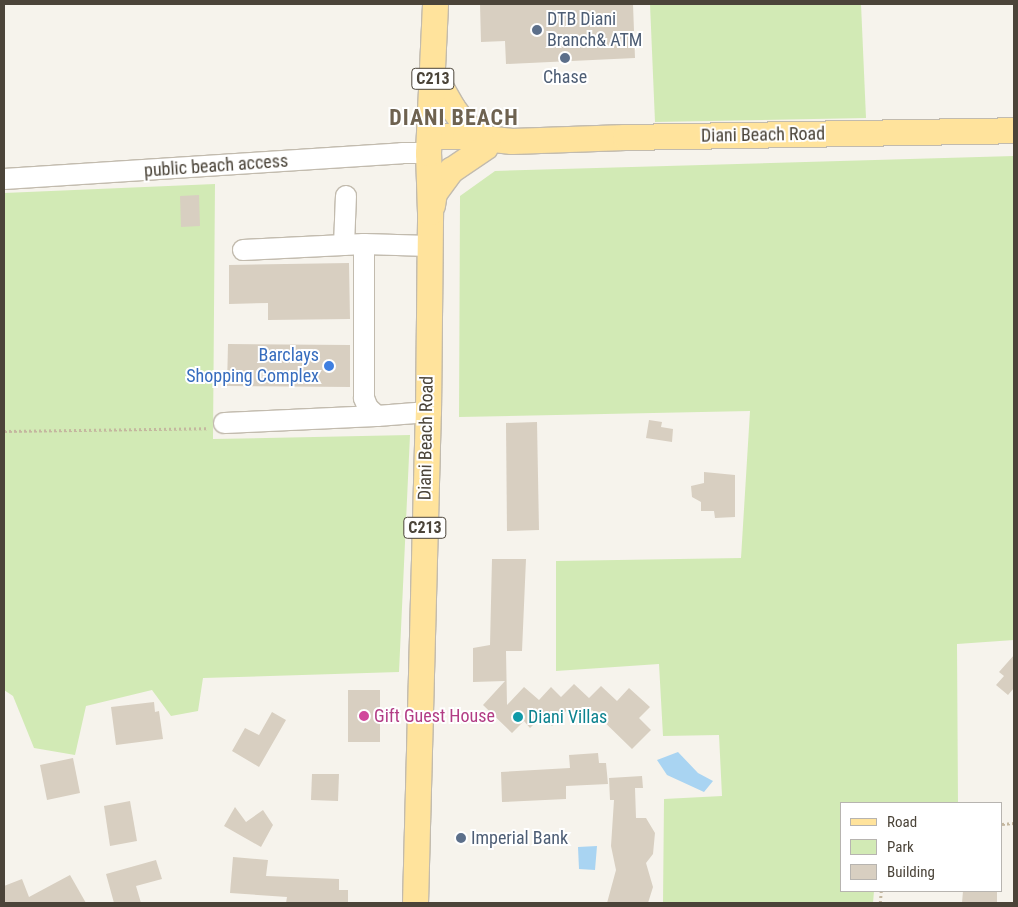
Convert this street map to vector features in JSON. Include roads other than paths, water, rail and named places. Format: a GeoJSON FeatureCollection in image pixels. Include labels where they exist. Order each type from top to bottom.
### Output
{"type":"FeatureCollection","features":[{"type":"Feature","properties":{"kind":"main road","name":"Diani Beach Road"},"geometry":{"type":"LineString","coordinates":[[415,903],[428,412],[429,144],[435,4]]}},
{"type":"Feature","properties":{"kind":"main road"},"geometry":{"type":"LineString","coordinates":[[433,74],[462,122],[484,143]]}},
{"type":"Feature","properties":{"kind":"main road","name":"Diani Beach Road"},"geometry":{"type":"LineString","coordinates":[[484,143],[625,136],[1014,130]]}},
{"type":"Feature","properties":{"kind":"main road"},"geometry":{"type":"LineString","coordinates":[[429,144],[484,143]]}},
{"type":"Feature","properties":{"kind":"main road"},"geometry":{"type":"LineString","coordinates":[[430,212],[434,193],[451,170],[484,143]]}},
{"type":"Feature","properties":{"kind":"street","name":"public beach access"},"geometry":{"type":"LineString","coordinates":[[4,179],[402,153],[429,144]]}},
{"type":"Feature","properties":{"kind":"street"},"geometry":{"type":"LineString","coordinates":[[344,245],[346,196]]}},
{"type":"Feature","properties":{"kind":"street"},"geometry":{"type":"LineString","coordinates":[[364,244],[364,398],[368,408],[377,416]]}},
{"type":"Feature","properties":{"kind":"street"},"geometry":{"type":"LineString","coordinates":[[243,250],[364,244],[429,246]]}},
{"type":"Feature","properties":{"kind":"street"},"geometry":{"type":"LineString","coordinates":[[224,423],[428,412]]}},
{"type":"Feature","properties":{"kind":"water"},"geometry":{"type":"Polygon","coordinates":[[[678,752],[698,773],[713,781],[704,792],[667,775],[657,760],[678,752]]]}},
{"type":"Feature","properties":{"kind":"water"},"geometry":{"type":"Polygon","coordinates":[[[597,846],[595,870],[579,869],[578,847],[597,846]]]}},
{"type":"Feature","properties":{"kind":"place","name":"DTB Diani Branch& ATM"},"geometry":{"type":"Point","coordinates":[537,30]}},
{"type":"Feature","properties":{"kind":"place","name":"Chase"},"geometry":{"type":"Point","coordinates":[565,58]}},
{"type":"Feature","properties":{"kind":"place","name":"Barclays Shopping Complex"},"geometry":{"type":"Point","coordinates":[329,366]}},
{"type":"Feature","properties":{"kind":"place","name":"Gift Guest House"},"geometry":{"type":"Point","coordinates":[364,716]}},
{"type":"Feature","properties":{"kind":"place","name":"Diani Villas"},"geometry":{"type":"Point","coordinates":[518,717]}},
{"type":"Feature","properties":{"kind":"place","name":"Imperial Bank"},"geometry":{"type":"Point","coordinates":[461,838]}},
{"type":"Feature","properties":{"kind":"district","name":"DIANI BEACH"},"geometry":{"type":"Point","coordinates":[454,118]}}]}
